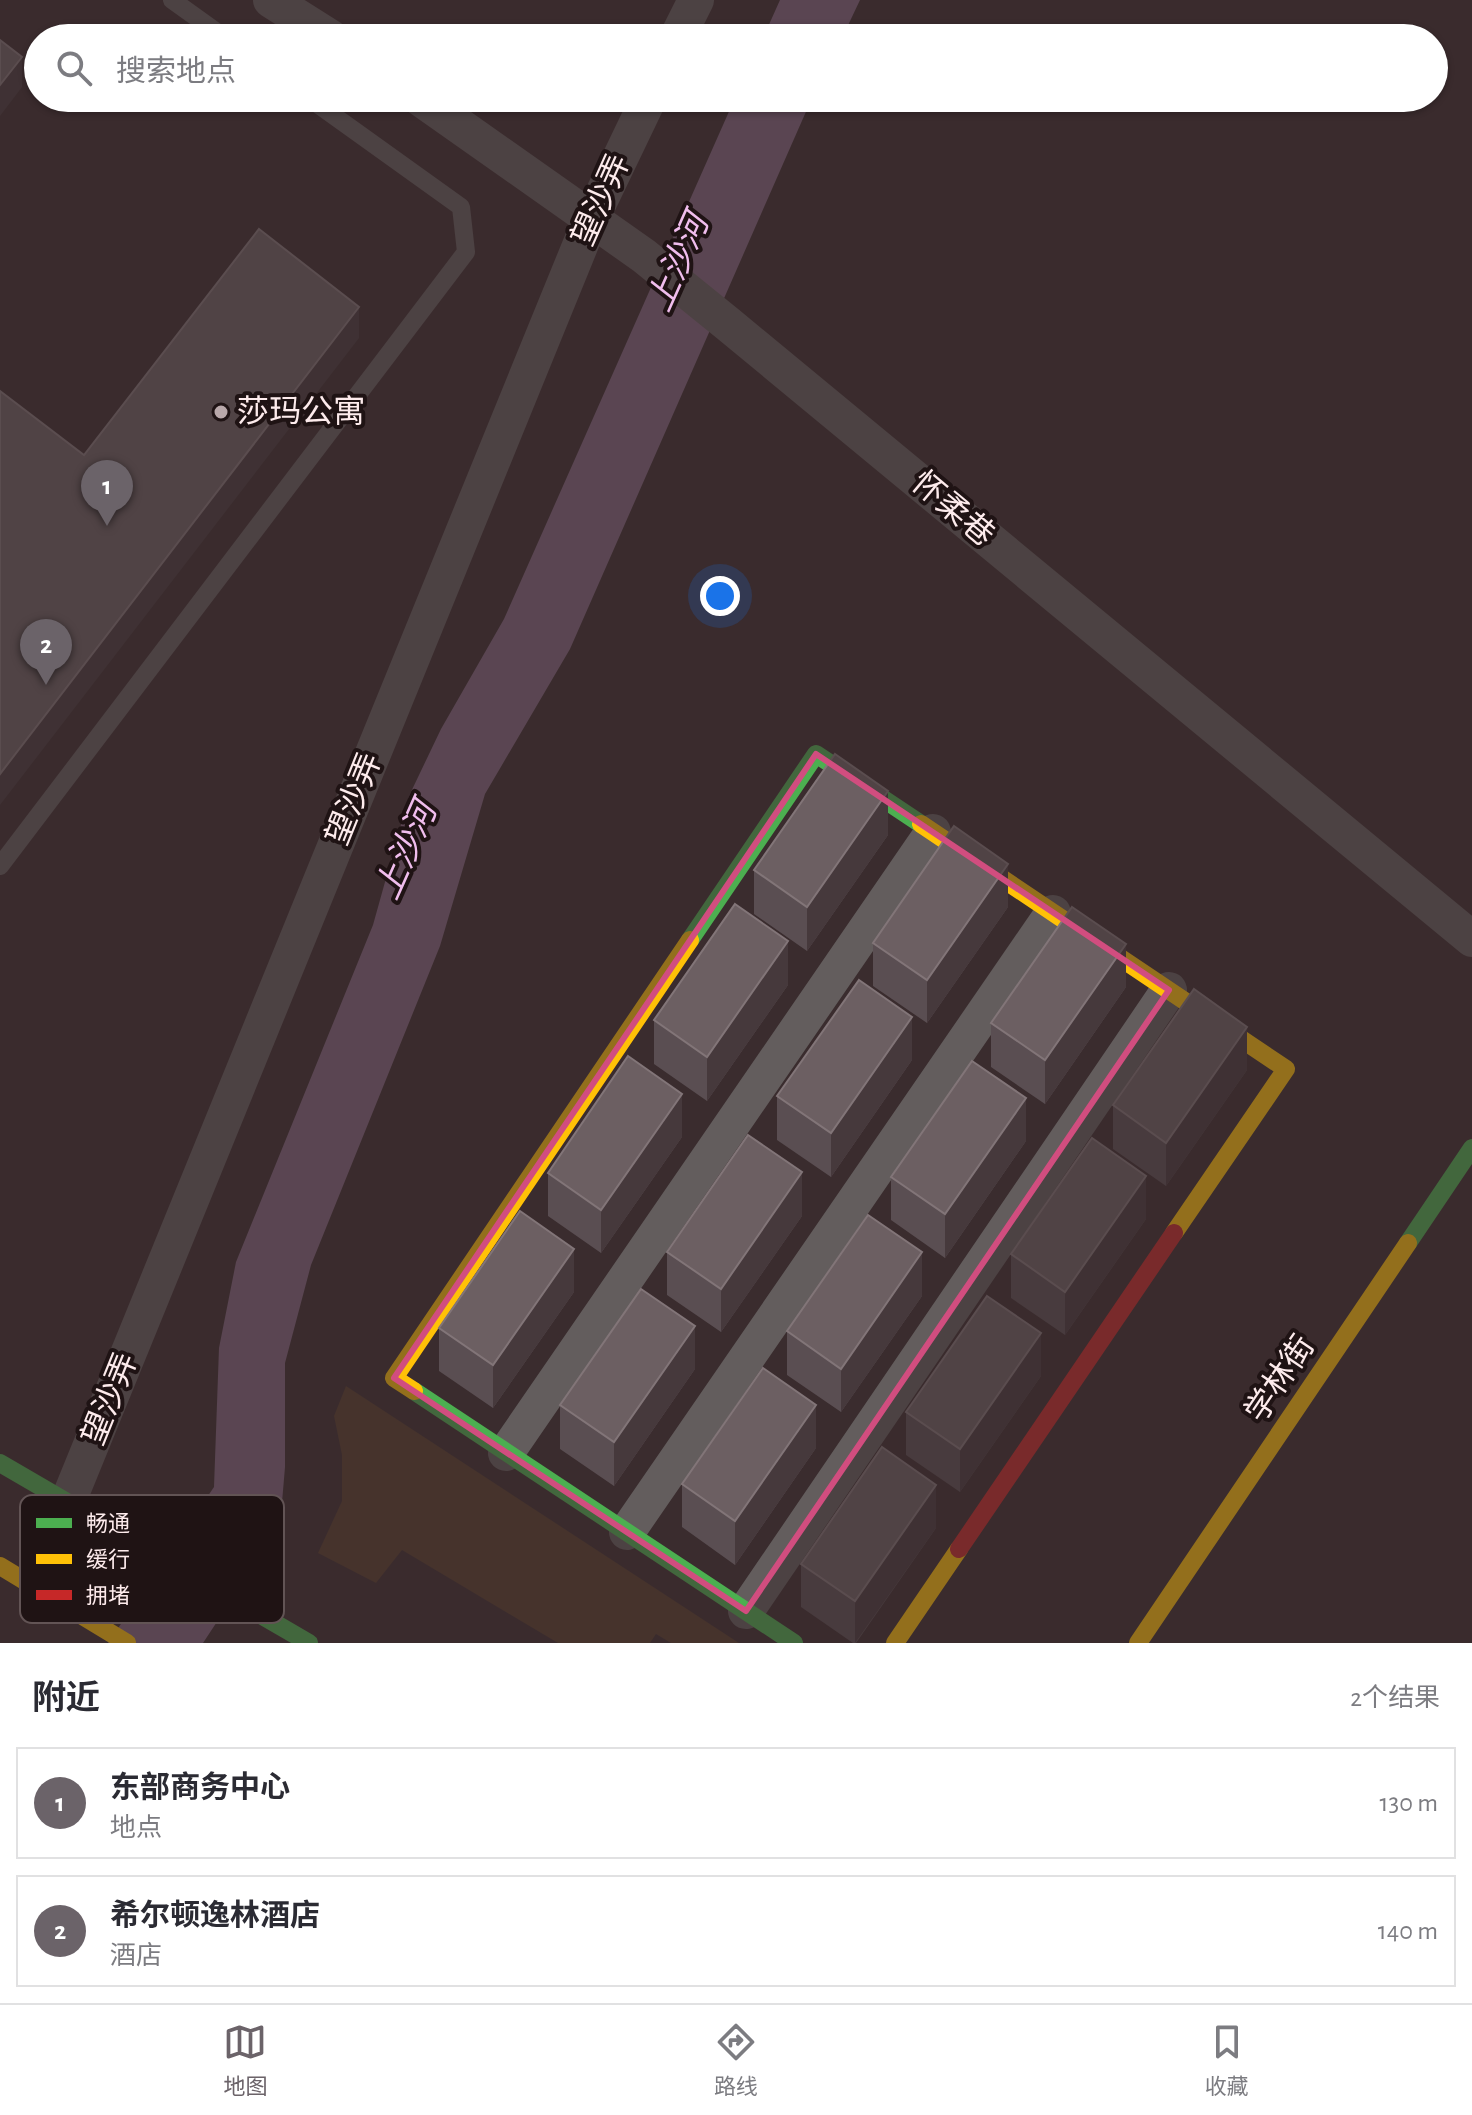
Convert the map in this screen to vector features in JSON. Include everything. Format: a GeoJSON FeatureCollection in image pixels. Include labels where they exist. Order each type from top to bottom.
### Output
{"type":"FeatureCollection","features":[{"type":"Feature","properties":{"kind":"street"},"geometry":{"type":"LineString","coordinates":[[271,0],[309,24]]}},
{"type":"Feature","properties":{"kind":"street"},"geometry":{"type":"LineString","coordinates":[[684,24],[696,0]]}},
{"type":"Feature","properties":{"kind":"street","name":"怀柔巷"},"geometry":{"type":"LineString","coordinates":[[440,112],[644,256],[1472,939]]}},
{"type":"Feature","properties":{"kind":"street","name":"望沙弄"},"geometry":{"type":"LineString","coordinates":[[71,1495],[591,219],[642,112]]}},
{"type":"Feature","properties":{"kind":"street"},"geometry":{"type":"LineString","coordinates":[[794,1643],[394,1378],[816,754],[1286,1069],[895,1643]]}},
{"type":"Feature","properties":{"kind":"street"},"geometry":{"type":"LineString","coordinates":[[506,1453],[933,832]]}},
{"type":"Feature","properties":{"kind":"street"},"geometry":{"type":"LineString","coordinates":[[627,1532],[1053,913]]}},
{"type":"Feature","properties":{"kind":"street"},"geometry":{"type":"LineString","coordinates":[[746,1611],[1169,990]]}},
{"type":"Feature","properties":{"kind":"street","name":"学林街"},"geometry":{"type":"LineString","coordinates":[[1138,1643],[1472,1148]]}},
{"type":"Feature","properties":{"kind":"street"},"geometry":{"type":"LineString","coordinates":[[0,1463],[52,1495]]}},
{"type":"Feature","properties":{"kind":"street"},"geometry":{"type":"LineString","coordinates":[[0,1566],[20,1578]]}},
{"type":"Feature","properties":{"kind":"street"},"geometry":{"type":"LineString","coordinates":[[94,1623],[127,1643]]}},
{"type":"Feature","properties":{"kind":"street"},"geometry":{"type":"LineString","coordinates":[[275,1623],[309,1643]]}},
{"type":"Feature","properties":{"kind":"lane"},"geometry":{"type":"LineString","coordinates":[[172,0],[205,24]]}},
{"type":"Feature","properties":{"kind":"lane"},"geometry":{"type":"LineString","coordinates":[[0,866],[466,252],[461,207],[329,112]]}},
{"type":"Feature","properties":{"kind":"highlighted area"},"geometry":{"type":"Polygon","coordinates":[[[816,754],[1169,990],[746,1611],[394,1378],[816,754]]]}},
{"type":"Feature","properties":{"kind":"shaded area"},"geometry":{"type":"Polygon","coordinates":[[[346,1386],[739,1643],[671,1643],[656,1634],[650,1643],[558,1643],[402,1550],[376,1583],[318,1553],[342,1501],[342,1455],[334,1416],[346,1386]]]}},
{"type":"Feature","properties":{"kind":"water"},"geometry":{"type":"Polygon","coordinates":[[[780,0],[860,0],[849,24],[769,24],[780,0]]]}},
{"type":"Feature","properties":{"kind":"water","name":"上沙河"},"geometry":{"type":"Polygon","coordinates":[[[729,112],[806,112],[570,649],[485,794],[440,946],[311,1265],[285,1363],[283,1495],[209,1495],[214,1487],[219,1348],[236,1262],[373,925],[409,796],[441,729],[504,619],[729,112]]]}},
{"type":"Feature","properties":{"kind":"water"},"geometry":{"type":"Polygon","coordinates":[[[122,1623],[216,1623],[203,1643],[108,1643],[122,1623]]]}},
{"type":"Feature","properties":{"kind":"building"},"geometry":{"type":"Polygon","coordinates":[[[0,40],[22,57],[0,85],[0,40]]]}},
{"type":"Feature","properties":{"kind":"building"},"geometry":{"type":"Polygon","coordinates":[[[259,229],[359,307],[0,774],[0,391],[84,455],[259,229]]]}},
{"type":"Feature","properties":{"kind":"building"},"geometry":{"type":"Polygon","coordinates":[[[835,754],[888,791],[807,907],[754,870],[835,754]]]}},
{"type":"Feature","properties":{"kind":"building"},"geometry":{"type":"Polygon","coordinates":[[[954,826],[1008,864],[927,980],[873,943],[954,826]]]}},
{"type":"Feature","properties":{"kind":"building"},"geometry":{"type":"Polygon","coordinates":[[[735,904],[788,941],[707,1057],[654,1020],[735,904]]]}},
{"type":"Feature","properties":{"kind":"building"},"geometry":{"type":"Polygon","coordinates":[[[1072,907],[1126,944],[1045,1060],[991,1023],[1072,907]]]}},
{"type":"Feature","properties":{"kind":"building"},"geometry":{"type":"Polygon","coordinates":[[[859,980],[912,1017],[831,1133],[777,1096],[859,980]]]}},
{"type":"Feature","properties":{"kind":"building"},"geometry":{"type":"Polygon","coordinates":[[[1194,989],[1247,1027],[1166,1143],[1113,1105],[1194,989]]]}},
{"type":"Feature","properties":{"kind":"building"},"geometry":{"type":"Polygon","coordinates":[[[628,1056],[682,1094],[601,1210],[548,1173],[628,1056]]]}},
{"type":"Feature","properties":{"kind":"building"},"geometry":{"type":"Polygon","coordinates":[[[972,1061],[1026,1098],[945,1214],[891,1177],[972,1061]]]}},
{"type":"Feature","properties":{"kind":"building"},"geometry":{"type":"Polygon","coordinates":[[[748,1135],[802,1172],[721,1289],[667,1252],[748,1135]]]}},
{"type":"Feature","properties":{"kind":"building"},"geometry":{"type":"Polygon","coordinates":[[[1092,1138],[1146,1176],[1065,1292],[1011,1254],[1092,1138]]]}},
{"type":"Feature","properties":{"kind":"building"},"geometry":{"type":"Polygon","coordinates":[[[520,1211],[574,1249],[493,1365],[439,1328],[520,1211]]]}},
{"type":"Feature","properties":{"kind":"building"},"geometry":{"type":"Polygon","coordinates":[[[868,1215],[922,1252],[841,1369],[787,1331],[868,1215]]]}},
{"type":"Feature","properties":{"kind":"building"},"geometry":{"type":"Polygon","coordinates":[[[641,1289],[695,1326],[614,1442],[560,1405],[641,1289]]]}},
{"type":"Feature","properties":{"kind":"building"},"geometry":{"type":"Polygon","coordinates":[[[987,1296],[1041,1333],[960,1449],[906,1412],[987,1296]]]}},
{"type":"Feature","properties":{"kind":"building"},"geometry":{"type":"Polygon","coordinates":[[[763,1368],[816,1405],[735,1521],[682,1484],[763,1368]]]}},
{"type":"Feature","properties":{"kind":"building"},"geometry":{"type":"Polygon","coordinates":[[[882,1447],[936,1485],[855,1601],[801,1564],[882,1447]]]}},
{"type":"Feature","properties":{"kind":"traffic: fast"},"geometry":{"type":"LineString","coordinates":[[690,940],[816,754],[921,824]]}},
{"type":"Feature","properties":{"kind":"traffic: fast"},"geometry":{"type":"LineString","coordinates":[[1408,1243],[1472,1148]]}},
{"type":"Feature","properties":{"kind":"traffic: fast"},"geometry":{"type":"LineString","coordinates":[[414,1391],[794,1643]]}},
{"type":"Feature","properties":{"kind":"traffic: fast"},"geometry":{"type":"LineString","coordinates":[[0,1463],[55,1495]]}},
{"type":"Feature","properties":{"kind":"traffic: fast"},"geometry":{"type":"LineString","coordinates":[[275,1623],[309,1643]]}},
{"type":"Feature","properties":{"kind":"traffic: slow"},"geometry":{"type":"LineString","coordinates":[[921,824],[1286,1069],[1174,1233]]}},
{"type":"Feature","properties":{"kind":"traffic: slow"},"geometry":{"type":"LineString","coordinates":[[414,1391],[394,1378],[690,940]]}},
{"type":"Feature","properties":{"kind":"traffic: slow"},"geometry":{"type":"LineString","coordinates":[[1138,1643],[1408,1243]]}},
{"type":"Feature","properties":{"kind":"traffic: slow"},"geometry":{"type":"LineString","coordinates":[[895,1643],[959,1549]]}},
{"type":"Feature","properties":{"kind":"traffic: slow"},"geometry":{"type":"LineString","coordinates":[[0,1566],[20,1578]]}},
{"type":"Feature","properties":{"kind":"traffic: slow"},"geometry":{"type":"LineString","coordinates":[[94,1623],[127,1643]]}},
{"type":"Feature","properties":{"kind":"traffic: jam"},"geometry":{"type":"LineString","coordinates":[[959,1549],[1174,1233]]}},
{"type":"Feature","properties":{"kind":"place","name":"莎玛公寓"},"geometry":{"type":"Point","coordinates":[221,412]}},
{"type":"Feature","properties":{"kind":"place","name":"东部商务中心"},"geometry":{"type":"Point","coordinates":[107,526]}},
{"type":"Feature","properties":{"kind":"place","name":"希尔顿逸林酒店"},"geometry":{"type":"Point","coordinates":[46,685]}}]}
